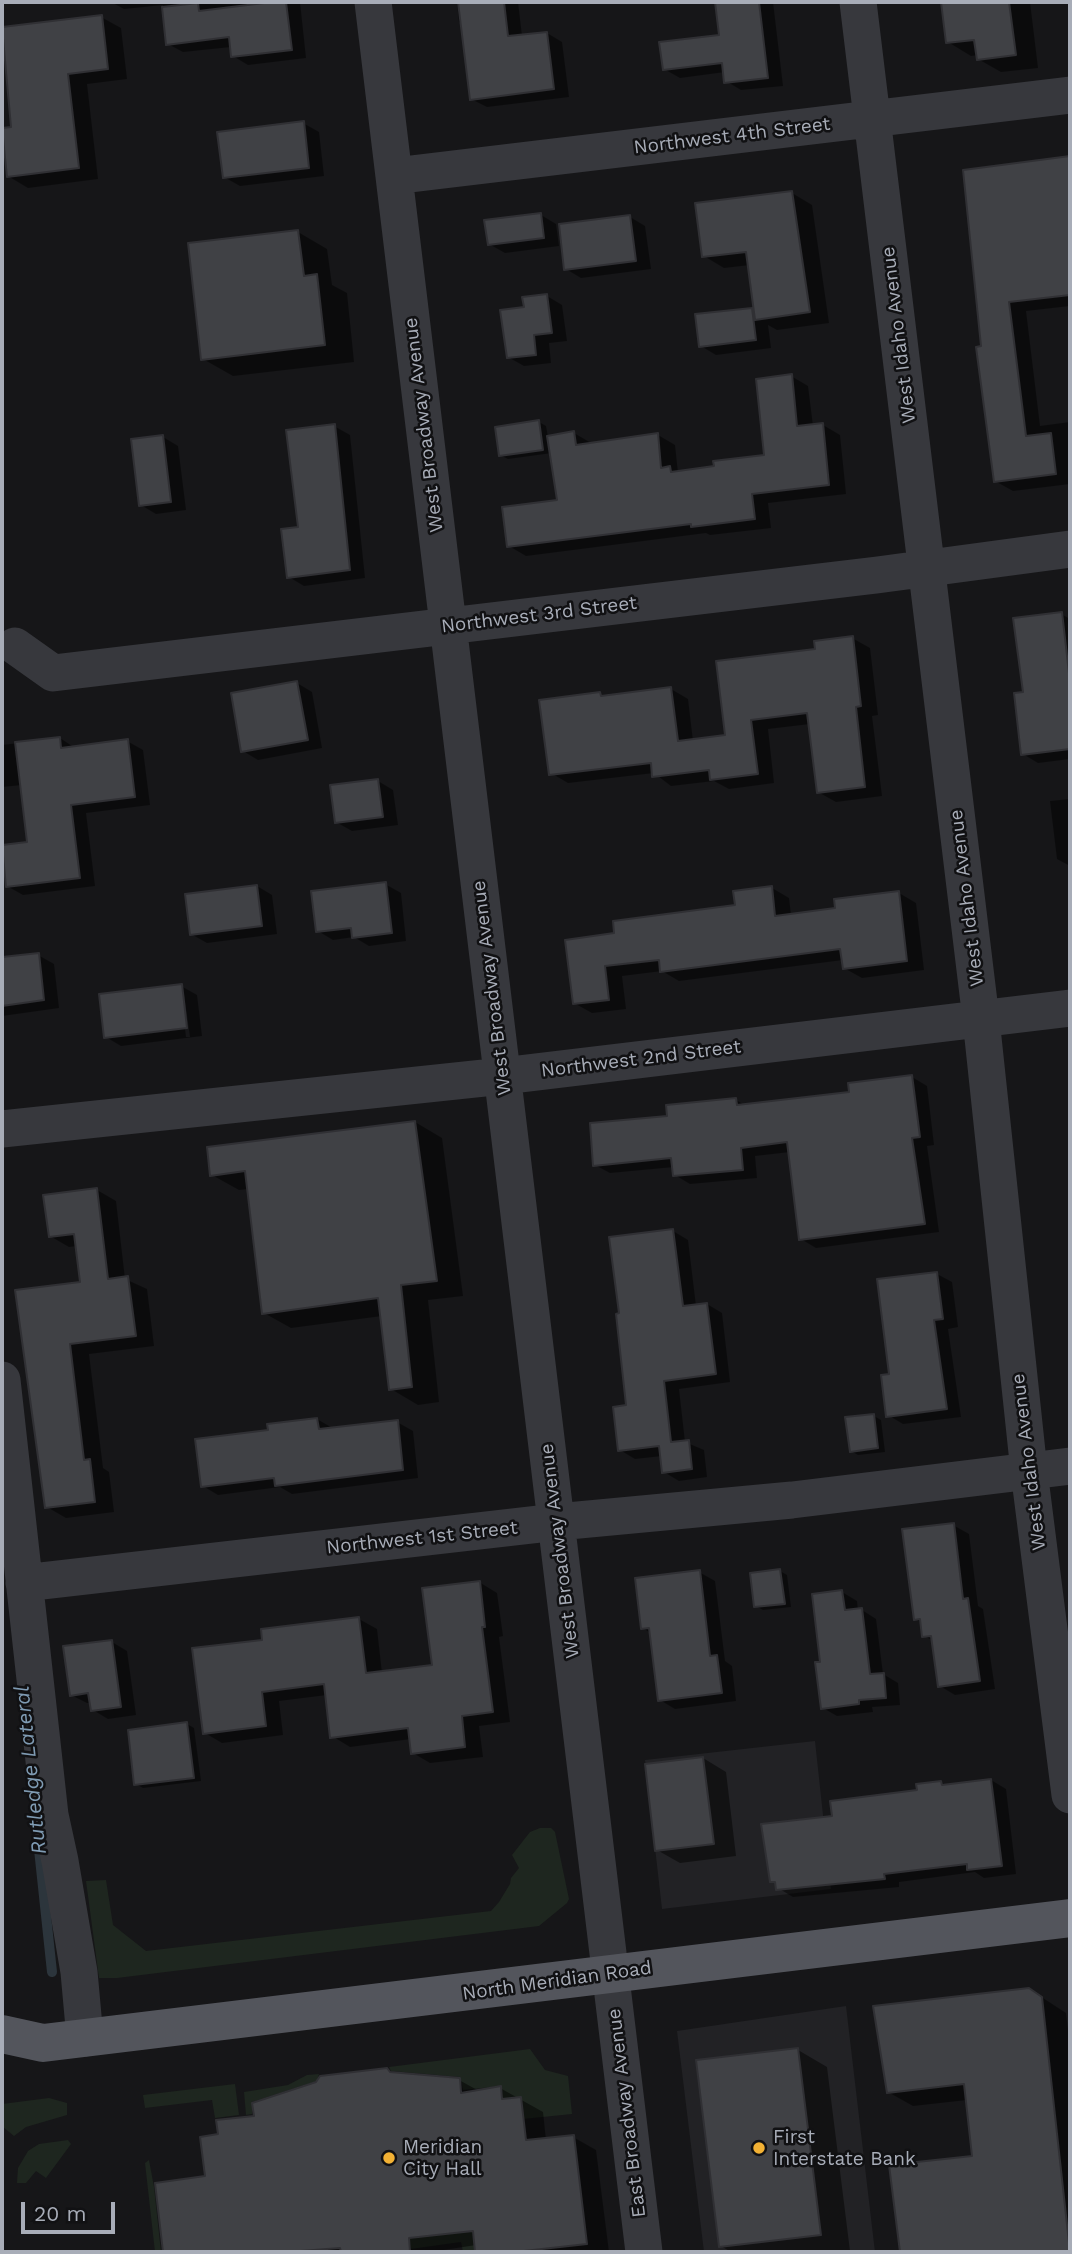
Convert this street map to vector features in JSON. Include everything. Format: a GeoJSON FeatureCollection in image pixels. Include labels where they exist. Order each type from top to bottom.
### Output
{"type":"FeatureCollection","features":[{"type":"Feature","properties":{"kind":"main road","name":"North Meridian Road"},"geometry":{"type":"LineString","coordinates":[[2,2034],[43,2043],[1070,1918]]}},
{"type":"Feature","properties":{"kind":"main road","name":"North Meridian Road"},"geometry":{"type":"LineString","coordinates":[[2,2065],[43,2043]]}},
{"type":"Feature","properties":{"kind":"street","name":"West Broadway Avenue"},"geometry":{"type":"LineString","coordinates":[[373,2],[610,1975]]}},
{"type":"Feature","properties":{"kind":"street","name":"West Idaho Avenue"},"geometry":{"type":"LineString","coordinates":[[858,2],[982,1019],[1029,1472],[1070,1795]]}},
{"type":"Feature","properties":{"kind":"street","name":"Northwest 4th Street"},"geometry":{"type":"LineString","coordinates":[[394,176],[1070,95]]}},
{"type":"Feature","properties":{"kind":"street","name":"Northwest 3rd Street"},"geometry":{"type":"LineString","coordinates":[[15,646],[53,673],[927,569],[1070,549]]}},
{"type":"Feature","properties":{"kind":"street","name":"Northwest 2nd Street"},"geometry":{"type":"LineString","coordinates":[[2,1129],[503,1076],[1070,1008]]}},
{"type":"Feature","properties":{"kind":"street"},"geometry":{"type":"LineString","coordinates":[[2,1380],[50,1815],[79,1972],[85,2038]]}},
{"type":"Feature","properties":{"kind":"street","name":"Northwest 1st Street"},"geometry":{"type":"LineString","coordinates":[[24,1583],[557,1522],[792,1500],[1070,1466]]}},
{"type":"Feature","properties":{"kind":"street","name":"East Broadway Avenue"},"geometry":{"type":"LineString","coordinates":[[610,1975],[644,2252]]}},
{"type":"Feature","properties":{"kind":"shaded area"},"geometry":{"type":"Polygon","coordinates":[[[815,1741],[831,1889],[662,1909],[645,1760],[815,1741]]]}},
{"type":"Feature","properties":{"kind":"shaded area"},"geometry":{"type":"Polygon","coordinates":[[[551,1828],[555,1832],[569,1899],[539,1926],[117,1978],[99,1978],[86,1881],[106,1880],[113,1925],[146,1951],[491,1911],[519,1868],[512,1855],[530,1832],[551,1828]]]}},
{"type":"Feature","properties":{"kind":"shaded area"},"geometry":{"type":"Polygon","coordinates":[[[846,2006],[875,2252],[704,2252],[677,2031],[846,2006]]]}},
{"type":"Feature","properties":{"kind":"shaded area"},"geometry":{"type":"Polygon","coordinates":[[[530,2049],[545,2070],[568,2076],[572,2114],[523,2119],[520,2097],[503,2099],[501,2086],[463,2090],[460,2077],[391,2071],[389,2067],[530,2049]]]}},
{"type":"Feature","properties":{"kind":"shaded area"},"geometry":{"type":"Polygon","coordinates":[[[319,2074],[317,2081],[252,2102],[252,2114],[246,2115],[244,2092],[288,2085],[307,2075],[319,2074]]]}},
{"type":"Feature","properties":{"kind":"shaded area"},"geometry":{"type":"Polygon","coordinates":[[[235,2084],[239,2115],[215,2118],[212,2100],[145,2108],[143,2095],[235,2084]]]}},
{"type":"Feature","properties":{"kind":"shaded area"},"geometry":{"type":"Polygon","coordinates":[[[49,2098],[67,2103],[67,2115],[26,2127],[14,2136],[2,2128],[2,2104],[49,2098]]]}},
{"type":"Feature","properties":{"kind":"shaded area"},"geometry":{"type":"Polygon","coordinates":[[[68,2140],[71,2144],[46,2178],[36,2171],[26,2183],[17,2183],[18,2168],[28,2151],[39,2144],[68,2140]]]}},
{"type":"Feature","properties":{"kind":"shaded area"},"geometry":{"type":"Polygon","coordinates":[[[149,2160],[161,2252],[155,2252],[145,2163],[149,2160]]]}},
{"type":"Feature","properties":{"kind":"shaded area"},"geometry":{"type":"Polygon","coordinates":[[[473,2231],[475,2252],[463,2252],[461,2242],[411,2249],[409,2238],[473,2231]]]}},
{"type":"Feature","properties":{"kind":"building"},"geometry":{"type":"Polygon","coordinates":[[[286,2],[292,50],[231,57],[229,37],[166,45],[162,7],[198,3],[199,11],[286,2]]]}},
{"type":"Feature","properties":{"kind":"building"},"geometry":{"type":"Polygon","coordinates":[[[458,2],[504,2],[508,36],[547,32],[554,89],[470,100],[458,2]]]}},
{"type":"Feature","properties":{"kind":"building"},"geometry":{"type":"Polygon","coordinates":[[[715,2],[759,2],[768,78],[724,83],[722,63],[663,70],[659,42],[719,35],[715,2]]]}},
{"type":"Feature","properties":{"kind":"building"},"geometry":{"type":"Polygon","coordinates":[[[941,2],[1009,2],[1016,55],[977,60],[974,40],[946,43],[941,2]]]}},
{"type":"Feature","properties":{"kind":"building"},"geometry":{"type":"Polygon","coordinates":[[[102,15],[108,69],[68,74],[79,168],[7,177],[2,128],[11,127],[2,27],[102,15]]]}},
{"type":"Feature","properties":{"kind":"building"},"geometry":{"type":"Polygon","coordinates":[[[304,121],[309,168],[223,178],[217,132],[304,121]]]}},
{"type":"Feature","properties":{"kind":"building"},"geometry":{"type":"Polygon","coordinates":[[[1070,156],[1070,295],[1009,302],[1026,436],[1051,433],[1056,474],[994,482],[976,347],[981,346],[963,170],[1070,156]]]}},
{"type":"Feature","properties":{"kind":"building"},"geometry":{"type":"Polygon","coordinates":[[[792,191],[810,312],[755,320],[746,252],[702,257],[695,203],[792,191]]]}},
{"type":"Feature","properties":{"kind":"building"},"geometry":{"type":"Polygon","coordinates":[[[541,213],[544,238],[488,245],[484,220],[541,213]]]}},
{"type":"Feature","properties":{"kind":"building"},"geometry":{"type":"Polygon","coordinates":[[[630,215],[636,261],[564,270],[559,224],[630,215]]]}},
{"type":"Feature","properties":{"kind":"building"},"geometry":{"type":"Polygon","coordinates":[[[298,230],[304,276],[317,274],[325,345],[201,360],[188,243],[298,230]]]}},
{"type":"Feature","properties":{"kind":"building"},"geometry":{"type":"Polygon","coordinates":[[[547,294],[552,333],[534,335],[536,355],[507,358],[500,310],[524,307],[522,297],[547,294]]]}},
{"type":"Feature","properties":{"kind":"building"},"geometry":{"type":"Polygon","coordinates":[[[752,308],[756,340],[699,347],[695,314],[752,308]]]}},
{"type":"Feature","properties":{"kind":"building"},"geometry":{"type":"Polygon","coordinates":[[[792,374],[797,426],[823,423],[829,485],[752,494],[755,519],[691,527],[691,524],[507,547],[502,507],[557,500],[547,436],[574,431],[576,445],[658,433],[661,468],[670,466],[671,472],[714,466],[713,461],[764,455],[756,379],[792,374]]]}},
{"type":"Feature","properties":{"kind":"building"},"geometry":{"type":"Polygon","coordinates":[[[539,420],[543,450],[499,456],[495,427],[539,420]]]}},
{"type":"Feature","properties":{"kind":"building"},"geometry":{"type":"Polygon","coordinates":[[[335,424],[350,570],[287,578],[281,529],[298,527],[286,430],[335,424]]]}},
{"type":"Feature","properties":{"kind":"building"},"geometry":{"type":"Polygon","coordinates":[[[163,435],[171,502],[139,506],[131,439],[163,435]]]}},
{"type":"Feature","properties":{"kind":"building"},"geometry":{"type":"Polygon","coordinates":[[[1062,612],[1070,682],[1070,749],[1021,755],[1014,693],[1023,692],[1013,618],[1062,612]]]}},
{"type":"Feature","properties":{"kind":"building"},"geometry":{"type":"Polygon","coordinates":[[[853,636],[861,706],[856,707],[865,787],[817,793],[807,713],[751,720],[758,774],[710,780],[709,770],[652,777],[651,763],[549,775],[539,700],[671,687],[678,741],[725,735],[716,661],[815,649],[814,641],[853,636]]]}},
{"type":"Feature","properties":{"kind":"building"},"geometry":{"type":"Polygon","coordinates":[[[297,681],[308,740],[241,752],[231,693],[297,681]]]}},
{"type":"Feature","properties":{"kind":"building"},"geometry":{"type":"Polygon","coordinates":[[[60,737],[61,748],[128,739],[135,797],[71,805],[80,878],[6,887],[2,845],[27,842],[15,742],[60,737]]]}},
{"type":"Feature","properties":{"kind":"building"},"geometry":{"type":"Polygon","coordinates":[[[378,779],[383,817],[335,823],[330,785],[378,779]]]}},
{"type":"Feature","properties":{"kind":"building"},"geometry":{"type":"Polygon","coordinates":[[[386,882],[392,933],[352,938],[351,928],[316,932],[311,891],[386,882]]]}},
{"type":"Feature","properties":{"kind":"building"},"geometry":{"type":"Polygon","coordinates":[[[257,885],[262,926],[190,935],[185,894],[257,885]]]}},
{"type":"Feature","properties":{"kind":"building"},"geometry":{"type":"Polygon","coordinates":[[[772,886],[775,916],[835,908],[834,899],[899,891],[907,961],[843,969],[840,949],[660,972],[659,960],[605,966],[609,1000],[573,1004],[565,940],[614,933],[613,921],[735,905],[733,891],[772,886]]]}},
{"type":"Feature","properties":{"kind":"building"},"geometry":{"type":"Polygon","coordinates":[[[39,953],[44,1000],[2,1006],[2,957],[39,953]]]}},
{"type":"Feature","properties":{"kind":"building"},"geometry":{"type":"Polygon","coordinates":[[[182,984],[187,1028],[104,1038],[99,994],[182,984]]]}},
{"type":"Feature","properties":{"kind":"building"},"geometry":{"type":"Polygon","coordinates":[[[912,1075],[920,1137],[912,1138],[925,1224],[799,1240],[787,1142],[741,1148],[743,1170],[673,1176],[671,1158],[593,1166],[590,1123],[667,1116],[666,1105],[736,1098],[737,1105],[849,1092],[848,1083],[912,1075]]]}},
{"type":"Feature","properties":{"kind":"building"},"geometry":{"type":"Polygon","coordinates":[[[415,1121],[437,1281],[401,1285],[412,1387],[389,1390],[378,1298],[262,1314],[245,1171],[210,1176],[207,1147],[415,1121]]]}},
{"type":"Feature","properties":{"kind":"building"},"geometry":{"type":"Polygon","coordinates":[[[97,1188],[108,1279],[128,1276],[136,1336],[70,1344],[84,1460],[90,1459],[95,1502],[45,1508],[15,1290],[80,1282],[74,1234],[49,1237],[43,1195],[97,1188]]]}},
{"type":"Feature","properties":{"kind":"building"},"geometry":{"type":"Polygon","coordinates":[[[673,1229],[683,1306],[707,1303],[716,1374],[664,1381],[671,1442],[689,1440],[692,1469],[662,1473],[659,1446],[618,1451],[613,1407],[626,1405],[616,1314],[619,1313],[609,1237],[673,1229]]]}},
{"type":"Feature","properties":{"kind":"building"},"geometry":{"type":"Polygon","coordinates":[[[937,1272],[943,1319],[934,1320],[947,1409],[886,1417],[881,1375],[889,1374],[877,1279],[937,1272]]]}},
{"type":"Feature","properties":{"kind":"building"},"geometry":{"type":"Polygon","coordinates":[[[874,1414],[878,1448],[850,1452],[845,1417],[874,1414]]]}},
{"type":"Feature","properties":{"kind":"building"},"geometry":{"type":"Polygon","coordinates":[[[317,1418],[319,1429],[398,1420],[403,1470],[275,1486],[274,1478],[201,1487],[195,1439],[268,1430],[267,1424],[317,1418]]]}},
{"type":"Feature","properties":{"kind":"building"},"geometry":{"type":"Polygon","coordinates":[[[954,1523],[963,1599],[968,1598],[980,1681],[938,1687],[931,1636],[922,1637],[920,1619],[914,1620],[902,1529],[954,1523]]]}},
{"type":"Feature","properties":{"kind":"building"},"geometry":{"type":"Polygon","coordinates":[[[780,1569],[785,1604],[754,1607],[750,1573],[780,1569]]]}},
{"type":"Feature","properties":{"kind":"building"},"geometry":{"type":"Polygon","coordinates":[[[700,1570],[710,1656],[717,1655],[722,1693],[658,1701],[649,1628],[641,1629],[635,1578],[700,1570]]]}},
{"type":"Feature","properties":{"kind":"building"},"geometry":{"type":"Polygon","coordinates":[[[480,1581],[485,1627],[482,1627],[493,1712],[462,1716],[465,1747],[411,1754],[408,1728],[330,1738],[324,1684],[262,1692],[266,1726],[203,1734],[192,1648],[262,1640],[261,1629],[359,1617],[366,1673],[432,1665],[422,1588],[480,1581]]]}},
{"type":"Feature","properties":{"kind":"building"},"geometry":{"type":"Polygon","coordinates":[[[842,1590],[845,1610],[862,1608],[870,1674],[884,1673],[886,1698],[859,1700],[859,1704],[821,1709],[815,1662],[820,1662],[812,1594],[842,1590]]]}},
{"type":"Feature","properties":{"kind":"building"},"geometry":{"type":"Polygon","coordinates":[[[112,1640],[121,1707],[91,1711],[88,1693],[70,1696],[63,1646],[112,1640]]]}},
{"type":"Feature","properties":{"kind":"building"},"geometry":{"type":"Polygon","coordinates":[[[187,1722],[194,1778],[134,1785],[128,1730],[187,1722]]]}},
{"type":"Feature","properties":{"kind":"building"},"geometry":{"type":"Polygon","coordinates":[[[703,1757],[714,1844],[655,1851],[645,1764],[703,1757]]]}},
{"type":"Feature","properties":{"kind":"building"},"geometry":{"type":"Polygon","coordinates":[[[991,1779],[1002,1866],[967,1870],[967,1864],[884,1874],[885,1879],[776,1890],[775,1882],[770,1882],[761,1824],[832,1816],[830,1801],[917,1790],[916,1784],[941,1781],[942,1785],[991,1779]]]}},
{"type":"Feature","properties":{"kind":"building"},"geometry":{"type":"Polygon","coordinates":[[[1029,1988],[1042,1997],[1070,2252],[900,2252],[889,2165],[972,2156],[964,2084],[887,2093],[873,2006],[1029,1988]]]}},
{"type":"Feature","properties":{"kind":"building","name":"First Interstate Bank"},"geometry":{"type":"Polygon","coordinates":[[[798,2048],[821,2235],[719,2247],[696,2060],[798,2048]]]}},
{"type":"Feature","properties":{"kind":"building","name":"Meridian City Hall"},"geometry":{"type":"Polygon","coordinates":[[[387,2068],[390,2072],[460,2078],[461,2093],[501,2086],[502,2099],[521,2097],[526,2140],[574,2135],[587,2244],[515,2252],[475,2252],[473,2231],[409,2238],[410,2252],[341,2252],[340,2248],[288,2252],[163,2252],[155,2183],[205,2176],[200,2137],[218,2134],[216,2120],[254,2116],[252,2103],[316,2082],[320,2076],[387,2068]]]}},
{"type":"Feature","properties":{"kind":"waterway","name":"Rutledge Lateral"},"geometry":{"type":"LineString","coordinates":[[38,1840],[52,1972]]}},
{"type":"Feature","properties":{"kind":"place","name":"First Interstate Bank"},"geometry":{"type":"Point","coordinates":[759,2148]}},
{"type":"Feature","properties":{"kind":"place","name":"Meridian City Hall"},"geometry":{"type":"Point","coordinates":[389,2158]}}]}
